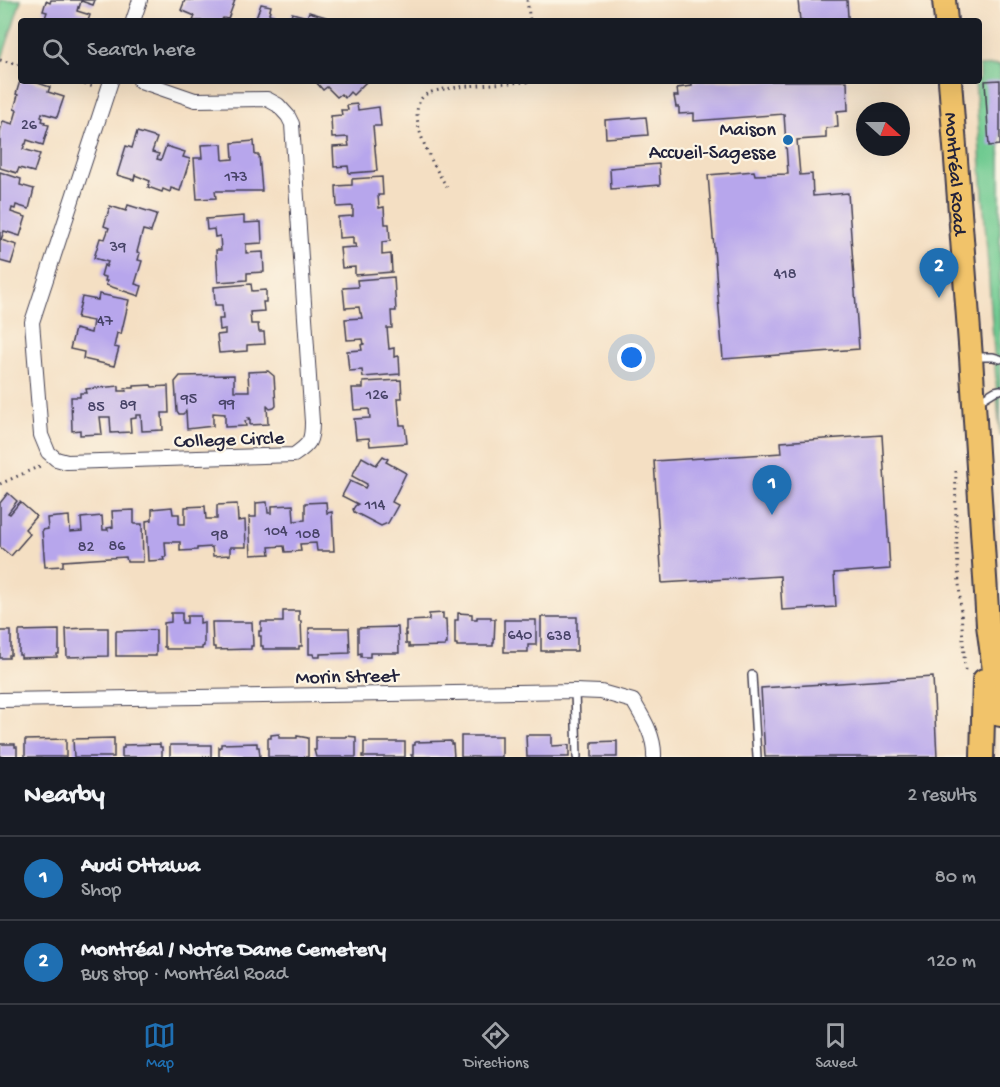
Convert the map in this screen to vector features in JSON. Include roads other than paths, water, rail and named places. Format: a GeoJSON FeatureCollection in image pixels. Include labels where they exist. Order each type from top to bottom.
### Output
{"type":"FeatureCollection","features":[{"type":"Feature","properties":{"kind":"main road"},"geometry":{"type":"LineString","coordinates":[[944,0],[946,18]]}},
{"type":"Feature","properties":{"kind":"main road","name":"Montréal Road"},"geometry":{"type":"LineString","coordinates":[[951,84],[988,625],[1000,715]]}},
{"type":"Feature","properties":{"kind":"main road","name":"Montréal Road"},"geometry":{"type":"LineString","coordinates":[[982,757],[988,625]]}},
{"type":"Feature","properties":{"kind":"street"},"geometry":{"type":"LineString","coordinates":[[134,18],[140,0]]}},
{"type":"Feature","properties":{"kind":"street","name":"College Circle"},"geometry":{"type":"LineString","coordinates":[[110,86],[32,322],[41,435],[48,453],[56,459],[67,462],[294,455],[306,447],[312,437],[312,422],[292,124],[278,105],[267,99],[195,99],[149,84]]}},
{"type":"Feature","properties":{"kind":"street","name":"Morin Street"},"geometry":{"type":"LineString","coordinates":[[0,700],[601,692],[633,701],[647,723],[654,757]]}},
{"type":"Feature","properties":{"kind":"lane"},"geometry":{"type":"LineString","coordinates":[[971,357],[1000,359]]}},
{"type":"Feature","properties":{"kind":"lane"},"geometry":{"type":"LineString","coordinates":[[974,404],[1000,390]]}},
{"type":"Feature","properties":{"kind":"lane"},"geometry":{"type":"LineString","coordinates":[[752,675],[757,757]]}},
{"type":"Feature","properties":{"kind":"lane"},"geometry":{"type":"LineString","coordinates":[[576,691],[577,757]]}},
{"type":"Feature","properties":{"kind":"place","name":"Maison Accueil-Sagesse"},"geometry":{"type":"Point","coordinates":[788,140]}},
{"type":"Feature","properties":{"kind":"place","name":"Montréal / Notre Dame Cemetery"},"geometry":{"type":"Point","coordinates":[939,298]}},
{"type":"Feature","properties":{"kind":"place","name":"Audi Ottawa"},"geometry":{"type":"Point","coordinates":[772,515]}}]}
